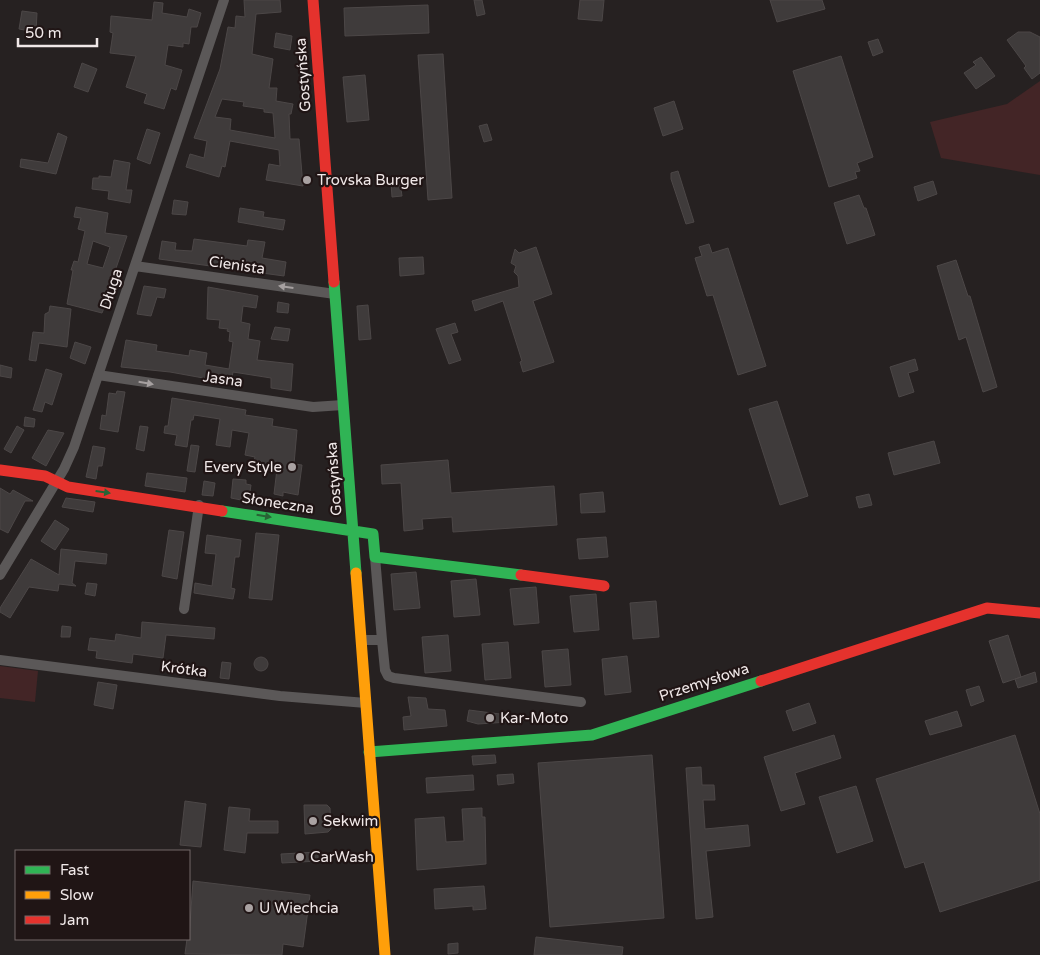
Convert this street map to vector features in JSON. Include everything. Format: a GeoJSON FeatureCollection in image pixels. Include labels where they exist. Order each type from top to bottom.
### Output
{"type":"FeatureCollection","features":[{"type":"Feature","properties":{"kind":"street","name":"Długa"},"geometry":{"type":"LineString","coordinates":[[0,575],[56,482],[74,447],[224,0]]}},
{"type":"Feature","properties":{"kind":"street","name":"Gostyńska"},"geometry":{"type":"LineString","coordinates":[[313,0],[385,955]]}},
{"type":"Feature","properties":{"kind":"street","name":"Cienista"},"geometry":{"type":"LineString","coordinates":[[135,266],[335,294]]}},
{"type":"Feature","properties":{"kind":"street","name":"Jasna"},"geometry":{"type":"LineString","coordinates":[[98,375],[313,407],[343,405]]}},
{"type":"Feature","properties":{"kind":"street","name":"Słoneczna"},"geometry":{"type":"LineString","coordinates":[[0,470],[45,476],[68,487],[373,534],[375,557]]}},
{"type":"Feature","properties":{"kind":"street"},"geometry":{"type":"LineString","coordinates":[[184,609],[199,506]]}},
{"type":"Feature","properties":{"kind":"street"},"geometry":{"type":"LineString","coordinates":[[582,702],[388,676],[385,670],[375,557],[604,586]]}},
{"type":"Feature","properties":{"kind":"street","name":"Przemysłowa"},"geometry":{"type":"LineString","coordinates":[[369,752],[592,735],[987,608],[1040,612]]}},
{"type":"Feature","properties":{"kind":"street"},"geometry":{"type":"LineString","coordinates":[[361,640],[382,640]]}},
{"type":"Feature","properties":{"kind":"street","name":"Krótka"},"geometry":{"type":"LineString","coordinates":[[0,660],[280,696],[366,704]]}},
{"type":"Feature","properties":{"kind":"shaded area"},"geometry":{"type":"Polygon","coordinates":[[[1040,81],[1040,175],[941,158],[930,122],[1007,104],[1040,81]]]}},
{"type":"Feature","properties":{"kind":"shaded area"},"geometry":{"type":"Polygon","coordinates":[[[0,666],[38,671],[35,702],[0,698],[0,666]]]}},
{"type":"Feature","properties":{"kind":"building"},"geometry":{"type":"Polygon","coordinates":[[[244,0],[280,0],[281,12],[256,14],[252,54],[273,59],[269,88],[277,88],[276,101],[293,104],[291,114],[289,114],[290,139],[299,139],[303,186],[266,180],[269,164],[280,166],[279,150],[230,141],[225,167],[222,166],[219,177],[186,167],[190,154],[204,158],[207,141],[194,138],[220,69],[228,27],[235,28],[236,16],[245,17],[244,0]],[[222,99],[215,117],[231,119],[230,130],[275,138],[273,113],[264,112],[264,109],[243,106],[244,102],[222,99]]]}},
{"type":"Feature","properties":{"kind":"building"},"geometry":{"type":"Polygon","coordinates":[[[474,0],[482,0],[485,14],[477,16],[474,0]]]}},
{"type":"Feature","properties":{"kind":"building"},"geometry":{"type":"Polygon","coordinates":[[[580,0],[604,0],[602,21],[578,19],[580,0]]]}},
{"type":"Feature","properties":{"kind":"building"},"geometry":{"type":"Polygon","coordinates":[[[770,0],[822,0],[825,9],[777,22],[770,0]]]}},
{"type":"Feature","properties":{"kind":"building"},"geometry":{"type":"Polygon","coordinates":[[[154,2],[163,3],[162,13],[187,17],[189,9],[201,13],[197,27],[191,27],[189,44],[183,43],[183,47],[168,45],[165,65],[182,70],[176,90],[171,88],[164,109],[144,103],[147,94],[126,87],[136,56],[110,53],[113,33],[110,32],[111,16],[152,20],[154,2]]]}},
{"type":"Feature","properties":{"kind":"building"},"geometry":{"type":"Polygon","coordinates":[[[428,5],[429,33],[345,36],[344,8],[428,5]]]}},
{"type":"Feature","properties":{"kind":"building"},"geometry":{"type":"Polygon","coordinates":[[[22,11],[37,13],[36,32],[19,29],[22,11]]]}},
{"type":"Feature","properties":{"kind":"building"},"geometry":{"type":"Polygon","coordinates":[[[1018,32],[1030,32],[1040,37],[1040,73],[1032,79],[1024,68],[1026,66],[1007,40],[1018,32]]]}},
{"type":"Feature","properties":{"kind":"building"},"geometry":{"type":"Polygon","coordinates":[[[276,33],[292,36],[290,50],[274,47],[276,33]]]}},
{"type":"Feature","properties":{"kind":"building"},"geometry":{"type":"Polygon","coordinates":[[[878,39],[883,52],[873,56],[868,42],[878,39]]]}},
{"type":"Feature","properties":{"kind":"building"},"geometry":{"type":"Polygon","coordinates":[[[443,54],[452,198],[428,200],[418,55],[443,54]]]}},
{"type":"Feature","properties":{"kind":"building"},"geometry":{"type":"Polygon","coordinates":[[[841,56],[873,157],[857,163],[860,171],[855,172],[857,178],[829,187],[793,71],[841,56]]]}},
{"type":"Feature","properties":{"kind":"building"},"geometry":{"type":"Polygon","coordinates":[[[981,57],[995,76],[976,89],[964,73],[976,65],[973,62],[981,57]]]}},
{"type":"Feature","properties":{"kind":"building"},"geometry":{"type":"Polygon","coordinates":[[[82,63],[97,69],[88,92],[74,87],[82,63]]]}},
{"type":"Feature","properties":{"kind":"building"},"geometry":{"type":"Polygon","coordinates":[[[365,75],[369,120],[347,122],[343,77],[365,75]]]}},
{"type":"Feature","properties":{"kind":"building"},"geometry":{"type":"Polygon","coordinates":[[[674,101],[683,129],[663,136],[654,108],[674,101]]]}},
{"type":"Feature","properties":{"kind":"building"},"geometry":{"type":"Polygon","coordinates":[[[487,124],[492,140],[484,142],[479,126],[487,124]]]}},
{"type":"Feature","properties":{"kind":"building"},"geometry":{"type":"Polygon","coordinates":[[[147,129],[160,133],[150,164],[137,159],[147,129]]]}},
{"type":"Feature","properties":{"kind":"building"},"geometry":{"type":"Polygon","coordinates":[[[58,133],[67,137],[56,174],[20,167],[21,159],[48,163],[58,133]]]}},
{"type":"Feature","properties":{"kind":"building"},"geometry":{"type":"Polygon","coordinates":[[[114,160],[130,163],[126,190],[132,190],[130,203],[108,199],[109,191],[92,189],[93,178],[99,178],[99,176],[111,177],[114,160]]]}},
{"type":"Feature","properties":{"kind":"building"},"geometry":{"type":"Polygon","coordinates":[[[678,171],[694,222],[686,224],[671,179],[671,173],[678,171]]]}},
{"type":"Feature","properties":{"kind":"building"},"geometry":{"type":"Polygon","coordinates":[[[933,181],[937,194],[918,201],[914,187],[933,181]]]}},
{"type":"Feature","properties":{"kind":"building"},"geometry":{"type":"Polygon","coordinates":[[[391,182],[400,182],[402,196],[392,197],[391,182]]]}},
{"type":"Feature","properties":{"kind":"building"},"geometry":{"type":"Polygon","coordinates":[[[859,195],[864,208],[866,208],[875,235],[847,244],[834,203],[859,195]]]}},
{"type":"Feature","properties":{"kind":"building"},"geometry":{"type":"Polygon","coordinates":[[[174,200],[188,202],[186,215],[172,214],[174,200]]]}},
{"type":"Feature","properties":{"kind":"building"},"geometry":{"type":"Polygon","coordinates":[[[76,207],[108,213],[105,233],[127,236],[112,280],[115,281],[102,313],[67,304],[73,270],[71,270],[74,261],[78,262],[85,231],[78,229],[81,218],[74,217],[76,207]],[[93,241],[87,264],[103,268],[110,247],[93,241]]]}},
{"type":"Feature","properties":{"kind":"building"},"geometry":{"type":"Polygon","coordinates":[[[240,208],[264,212],[263,217],[285,220],[283,230],[238,222],[240,208]]]}},
{"type":"Feature","properties":{"kind":"building"},"geometry":{"type":"Polygon","coordinates":[[[194,239],[247,246],[248,240],[265,242],[262,258],[286,262],[284,276],[159,259],[162,241],[176,243],[175,250],[192,251],[194,239]]]}},
{"type":"Feature","properties":{"kind":"building"},"geometry":{"type":"Polygon","coordinates":[[[709,244],[712,253],[728,248],[766,366],[738,375],[713,295],[707,296],[695,258],[702,256],[699,247],[709,244]]]}},
{"type":"Feature","properties":{"kind":"building"},"geometry":{"type":"Polygon","coordinates":[[[536,247],[552,294],[533,301],[554,362],[523,372],[520,362],[522,361],[503,301],[475,311],[472,301],[519,287],[518,276],[514,272],[516,266],[511,263],[515,249],[519,253],[536,247]]]}},
{"type":"Feature","properties":{"kind":"building"},"geometry":{"type":"Polygon","coordinates":[[[423,257],[424,274],[400,276],[399,258],[423,257]]]}},
{"type":"Feature","properties":{"kind":"building"},"geometry":{"type":"Polygon","coordinates":[[[956,260],[968,296],[970,296],[997,387],[983,392],[966,337],[959,340],[937,266],[956,260]]]}},
{"type":"Feature","properties":{"kind":"building"},"geometry":{"type":"Polygon","coordinates":[[[144,286],[166,289],[164,298],[157,297],[151,316],[137,314],[144,286]]]}},
{"type":"Feature","properties":{"kind":"building"},"geometry":{"type":"Polygon","coordinates":[[[208,287],[258,296],[256,308],[243,306],[241,322],[250,324],[248,339],[260,341],[257,360],[293,364],[291,391],[271,388],[271,378],[233,372],[231,383],[170,372],[121,367],[126,340],[157,345],[156,351],[189,356],[190,350],[207,353],[205,365],[229,369],[233,342],[229,341],[230,332],[227,331],[228,329],[219,328],[220,320],[207,319],[208,287]]]}},
{"type":"Feature","properties":{"kind":"building"},"geometry":{"type":"Polygon","coordinates":[[[278,302],[289,304],[288,313],[277,312],[278,302]]]}},
{"type":"Feature","properties":{"kind":"building"},"geometry":{"type":"Polygon","coordinates":[[[368,305],[371,339],[359,340],[357,306],[368,305]]]}},
{"type":"Feature","properties":{"kind":"building"},"geometry":{"type":"Polygon","coordinates":[[[50,306],[71,309],[67,347],[39,343],[36,361],[29,360],[33,332],[44,333],[45,314],[49,312],[50,306]]]}},
{"type":"Feature","properties":{"kind":"building"},"geometry":{"type":"Polygon","coordinates":[[[455,323],[458,332],[451,334],[461,360],[449,364],[436,329],[455,323]]]}},
{"type":"Feature","properties":{"kind":"building"},"geometry":{"type":"Polygon","coordinates":[[[275,327],[290,329],[288,341],[271,339],[275,327]]]}},
{"type":"Feature","properties":{"kind":"building"},"geometry":{"type":"Polygon","coordinates":[[[75,342],[91,347],[85,364],[70,358],[75,342]]]}},
{"type":"Feature","properties":{"kind":"building"},"geometry":{"type":"Polygon","coordinates":[[[915,359],[918,370],[908,373],[914,392],[899,397],[890,367],[915,359]]]}},
{"type":"Feature","properties":{"kind":"building"},"geometry":{"type":"Polygon","coordinates":[[[0,365],[12,368],[11,378],[0,376],[0,365]]]}},
{"type":"Feature","properties":{"kind":"building"},"geometry":{"type":"Polygon","coordinates":[[[46,369],[62,374],[52,405],[45,402],[42,412],[33,410],[46,369]]]}},
{"type":"Feature","properties":{"kind":"building"},"geometry":{"type":"Polygon","coordinates":[[[117,391],[125,392],[118,432],[100,429],[102,415],[106,416],[109,393],[116,394],[117,391]]]}},
{"type":"Feature","properties":{"kind":"building"},"geometry":{"type":"Polygon","coordinates":[[[172,398],[246,410],[245,415],[273,419],[272,426],[297,430],[294,464],[302,465],[298,495],[283,492],[283,496],[274,494],[277,469],[253,466],[255,457],[245,455],[249,433],[232,430],[230,447],[216,445],[220,419],[194,415],[193,420],[191,420],[187,447],[175,445],[177,435],[164,433],[165,426],[168,426],[172,398]]]}},
{"type":"Feature","properties":{"kind":"building"},"geometry":{"type":"Polygon","coordinates":[[[777,401],[808,496],[780,505],[749,409],[777,401]]]}},
{"type":"Feature","properties":{"kind":"building"},"geometry":{"type":"Polygon","coordinates":[[[25,417],[35,419],[34,427],[24,426],[25,417]]]}},
{"type":"Feature","properties":{"kind":"building"},"geometry":{"type":"Polygon","coordinates":[[[17,426],[24,430],[11,453],[4,449],[17,426]]]}},
{"type":"Feature","properties":{"kind":"building"},"geometry":{"type":"Polygon","coordinates":[[[140,426],[148,427],[144,451],[136,449],[140,426]]]}},
{"type":"Feature","properties":{"kind":"building"},"geometry":{"type":"Polygon","coordinates":[[[48,430],[64,433],[46,466],[32,458],[48,430]]]}},
{"type":"Feature","properties":{"kind":"building"},"geometry":{"type":"Polygon","coordinates":[[[934,441],[940,463],[894,475],[888,453],[934,441]]]}},
{"type":"Feature","properties":{"kind":"building"},"geometry":{"type":"Polygon","coordinates":[[[191,445],[199,446],[195,472],[187,471],[191,445]]]}},
{"type":"Feature","properties":{"kind":"building"},"geometry":{"type":"Polygon","coordinates":[[[93,446],[105,448],[102,466],[98,466],[96,479],[86,477],[93,446]]]}},
{"type":"Feature","properties":{"kind":"building"},"geometry":{"type":"Polygon","coordinates":[[[448,460],[451,493],[554,486],[557,525],[453,532],[452,517],[422,519],[423,529],[404,531],[401,483],[382,484],[381,465],[448,460]]]}},
{"type":"Feature","properties":{"kind":"building"},"geometry":{"type":"Polygon","coordinates":[[[147,473],[187,478],[185,492],[145,486],[147,473]]]}},
{"type":"Feature","properties":{"kind":"building"},"geometry":{"type":"Polygon","coordinates":[[[233,479],[246,480],[246,484],[251,485],[249,498],[241,497],[241,500],[231,498],[233,479]]]}},
{"type":"Feature","properties":{"kind":"building"},"geometry":{"type":"Polygon","coordinates":[[[204,481],[215,483],[213,496],[202,495],[204,481]]]}},
{"type":"Feature","properties":{"kind":"building"},"geometry":{"type":"Polygon","coordinates":[[[0,488],[10,494],[13,490],[33,501],[25,501],[8,533],[0,529],[0,488]]]}},
{"type":"Feature","properties":{"kind":"building"},"geometry":{"type":"Polygon","coordinates":[[[603,492],[605,512],[581,513],[580,494],[603,492]]]}},
{"type":"Feature","properties":{"kind":"building"},"geometry":{"type":"Polygon","coordinates":[[[869,494],[872,505],[859,508],[856,497],[869,494]]]}},
{"type":"Feature","properties":{"kind":"building"},"geometry":{"type":"Polygon","coordinates":[[[66,498],[95,502],[93,512],[62,507],[66,498]]]}},
{"type":"Feature","properties":{"kind":"building"},"geometry":{"type":"Polygon","coordinates":[[[55,520],[69,529],[55,550],[41,541],[55,520]]]}},
{"type":"Feature","properties":{"kind":"building"},"geometry":{"type":"Polygon","coordinates":[[[169,530],[184,532],[177,579],[162,576],[169,530]]]}},
{"type":"Feature","properties":{"kind":"building"},"geometry":{"type":"Polygon","coordinates":[[[256,533],[279,535],[272,600],[249,598],[256,533]]]}},
{"type":"Feature","properties":{"kind":"building"},"geometry":{"type":"Polygon","coordinates":[[[207,535],[241,540],[239,557],[235,557],[231,588],[235,589],[233,599],[194,593],[195,583],[212,586],[216,554],[205,553],[207,535]]]}},
{"type":"Feature","properties":{"kind":"building"},"geometry":{"type":"Polygon","coordinates":[[[606,537],[608,557],[579,559],[577,539],[606,537]]]}},
{"type":"Feature","properties":{"kind":"building"},"geometry":{"type":"Polygon","coordinates":[[[61,549],[107,554],[106,564],[75,561],[72,583],[76,586],[59,584],[58,591],[29,587],[10,618],[0,612],[0,608],[31,559],[59,575],[61,549]]]}},
{"type":"Feature","properties":{"kind":"building"},"geometry":{"type":"Polygon","coordinates":[[[416,572],[420,608],[394,610],[391,574],[416,572]]]}},
{"type":"Feature","properties":{"kind":"building"},"geometry":{"type":"Polygon","coordinates":[[[476,579],[480,615],[454,617],[451,581],[476,579]]]}},
{"type":"Feature","properties":{"kind":"building"},"geometry":{"type":"Polygon","coordinates":[[[87,583],[97,584],[95,596],[85,594],[87,583]]]}},
{"type":"Feature","properties":{"kind":"building"},"geometry":{"type":"Polygon","coordinates":[[[536,587],[539,623],[514,625],[510,589],[536,587]]]}},
{"type":"Feature","properties":{"kind":"building"},"geometry":{"type":"Polygon","coordinates":[[[596,594],[599,630],[574,632],[570,596],[596,594]]]}},
{"type":"Feature","properties":{"kind":"building"},"geometry":{"type":"Polygon","coordinates":[[[656,601],[659,637],[633,639],[630,603],[656,601]]]}},
{"type":"Feature","properties":{"kind":"building"},"geometry":{"type":"Polygon","coordinates":[[[142,622],[215,628],[214,639],[166,635],[163,658],[133,654],[132,663],[96,658],[97,651],[88,650],[90,638],[115,641],[116,634],[141,638],[142,622]]]}},
{"type":"Feature","properties":{"kind":"building"},"geometry":{"type":"Polygon","coordinates":[[[62,626],[71,627],[70,637],[61,637],[62,626]]]}},
{"type":"Feature","properties":{"kind":"building"},"geometry":{"type":"Polygon","coordinates":[[[448,635],[451,671],[425,673],[422,637],[448,635]]]}},
{"type":"Feature","properties":{"kind":"building"},"geometry":{"type":"Polygon","coordinates":[[[1008,635],[1021,677],[1003,683],[989,641],[1008,635]]]}},
{"type":"Feature","properties":{"kind":"building"},"geometry":{"type":"Polygon","coordinates":[[[508,642],[511,678],[485,680],[482,644],[508,642]]]}},
{"type":"Feature","properties":{"kind":"building"},"geometry":{"type":"Polygon","coordinates":[[[568,649],[571,685],[545,687],[542,651],[568,649]]]}},
{"type":"Feature","properties":{"kind":"building"},"geometry":{"type":"Polygon","coordinates":[[[627,656],[631,692],[605,695],[602,659],[627,656]]]}},
{"type":"Feature","properties":{"kind":"building"},"geometry":{"type":"Polygon","coordinates":[[[261,657],[266,659],[268,664],[266,669],[261,671],[256,669],[254,664],[256,659],[261,657]]]}},
{"type":"Feature","properties":{"kind":"building"},"geometry":{"type":"Polygon","coordinates":[[[222,662],[231,663],[229,679],[220,678],[222,662]]]}},
{"type":"Feature","properties":{"kind":"building"},"geometry":{"type":"Polygon","coordinates":[[[1035,672],[1037,682],[1018,688],[1015,679],[1035,672]]]}},
{"type":"Feature","properties":{"kind":"building"},"geometry":{"type":"Polygon","coordinates":[[[98,682],[117,685],[113,709],[94,705],[98,682]]]}},
{"type":"Feature","properties":{"kind":"building"},"geometry":{"type":"Polygon","coordinates":[[[979,686],[984,701],[971,706],[966,690],[979,686]]]}},
{"type":"Feature","properties":{"kind":"building"},"geometry":{"type":"Polygon","coordinates":[[[408,697],[426,698],[428,709],[445,710],[447,726],[404,730],[403,717],[411,716],[408,697]]]}},
{"type":"Feature","properties":{"kind":"building"},"geometry":{"type":"Polygon","coordinates":[[[809,703],[816,723],[793,731],[786,711],[809,703]]]}},
{"type":"Feature","properties":{"kind":"building","name":"Kar-Moto"},"geometry":{"type":"Polygon","coordinates":[[[469,710],[523,717],[523,721],[478,724],[467,721],[469,710]]]}},
{"type":"Feature","properties":{"kind":"building"},"geometry":{"type":"Polygon","coordinates":[[[957,711],[962,726],[930,735],[925,721],[957,711]]]}},
{"type":"Feature","properties":{"kind":"building"},"geometry":{"type":"Polygon","coordinates":[[[834,735],[841,758],[795,773],[805,804],[781,811],[764,757],[834,735]]]}},
{"type":"Feature","properties":{"kind":"building"},"geometry":{"type":"Polygon","coordinates":[[[1015,735],[1040,814],[1040,880],[940,912],[924,862],[905,868],[876,779],[1015,735]]]}},
{"type":"Feature","properties":{"kind":"building"},"geometry":{"type":"Polygon","coordinates":[[[495,755],[496,763],[473,765],[472,756],[495,755]]]}},
{"type":"Feature","properties":{"kind":"building"},"geometry":{"type":"Polygon","coordinates":[[[652,755],[664,918],[550,927],[538,763],[652,755]]]}},
{"type":"Feature","properties":{"kind":"building"},"geometry":{"type":"Polygon","coordinates":[[[701,767],[702,785],[714,785],[715,800],[703,800],[705,829],[748,825],[750,846],[706,851],[713,917],[696,919],[686,768],[701,767]]]}},
{"type":"Feature","properties":{"kind":"building"},"geometry":{"type":"Polygon","coordinates":[[[513,774],[514,783],[498,785],[497,775],[513,774]]]}},
{"type":"Feature","properties":{"kind":"building"},"geometry":{"type":"Polygon","coordinates":[[[473,775],[474,790],[427,793],[426,778],[473,775]]]}},
{"type":"Feature","properties":{"kind":"building"},"geometry":{"type":"Polygon","coordinates":[[[856,786],[873,841],[837,853],[819,797],[856,786]]]}},
{"type":"Feature","properties":{"kind":"building"},"geometry":{"type":"Polygon","coordinates":[[[185,801],[206,804],[201,847],[180,845],[185,801]]]}},
{"type":"Feature","properties":{"kind":"building","name":"Sekwim"},"geometry":{"type":"Polygon","coordinates":[[[304,805],[327,805],[330,808],[331,829],[328,832],[305,834],[304,805]]]}},
{"type":"Feature","properties":{"kind":"building"},"geometry":{"type":"Polygon","coordinates":[[[229,807],[250,809],[249,821],[278,821],[278,833],[247,833],[245,853],[224,850],[229,807]]]}},
{"type":"Feature","properties":{"kind":"building"},"geometry":{"type":"Polygon","coordinates":[[[482,808],[482,817],[485,817],[486,864],[417,870],[415,819],[444,817],[446,842],[464,841],[462,809],[482,808]]]}},
{"type":"Feature","properties":{"kind":"building","name":"CarWash"},"geometry":{"type":"Polygon","coordinates":[[[318,852],[318,861],[282,863],[281,854],[318,852]]]}},
{"type":"Feature","properties":{"kind":"building","name":"U Wiechcia"},"geometry":{"type":"Polygon","coordinates":[[[193,881],[310,895],[303,947],[283,944],[282,955],[185,954],[187,940],[190,940],[193,881]]]}},
{"type":"Feature","properties":{"kind":"building"},"geometry":{"type":"Polygon","coordinates":[[[484,886],[486,909],[473,910],[473,906],[435,909],[434,889],[484,886]]]}},
{"type":"Feature","properties":{"kind":"building"},"geometry":{"type":"Polygon","coordinates":[[[536,937],[623,947],[622,955],[534,955],[536,937]]]}},
{"type":"Feature","properties":{"kind":"building"},"geometry":{"type":"Polygon","coordinates":[[[458,943],[458,953],[448,954],[448,944],[458,943]]]}},
{"type":"Feature","properties":{"kind":"traffic: fast"},"geometry":{"type":"LineString","coordinates":[[334,282],[356,573]]}},
{"type":"Feature","properties":{"kind":"traffic: fast"},"geometry":{"type":"LineString","coordinates":[[222,511],[373,534],[375,557],[521,575]]}},
{"type":"Feature","properties":{"kind":"traffic: fast"},"geometry":{"type":"LineString","coordinates":[[369,752],[592,735],[761,681]]}},
{"type":"Feature","properties":{"kind":"traffic: slow"},"geometry":{"type":"LineString","coordinates":[[356,573],[385,955]]}},
{"type":"Feature","properties":{"kind":"traffic: jam"},"geometry":{"type":"LineString","coordinates":[[313,0],[334,282]]}},
{"type":"Feature","properties":{"kind":"traffic: jam"},"geometry":{"type":"LineString","coordinates":[[0,470],[45,476],[68,487],[222,511]]}},
{"type":"Feature","properties":{"kind":"traffic: jam"},"geometry":{"type":"LineString","coordinates":[[521,575],[604,586]]}},
{"type":"Feature","properties":{"kind":"traffic: jam"},"geometry":{"type":"LineString","coordinates":[[761,681],[987,608],[1040,613]]}},
{"type":"Feature","properties":{"kind":"place","name":"Trovska Burger"},"geometry":{"type":"Point","coordinates":[307,180]}},
{"type":"Feature","properties":{"kind":"place","name":"Every Style"},"geometry":{"type":"Point","coordinates":[292,467]}},
{"type":"Feature","properties":{"kind":"place","name":"Kar-Moto"},"geometry":{"type":"Point","coordinates":[490,718]}},
{"type":"Feature","properties":{"kind":"place","name":"Sekwim"},"geometry":{"type":"Point","coordinates":[313,821]}},
{"type":"Feature","properties":{"kind":"place","name":"CarWash"},"geometry":{"type":"Point","coordinates":[300,857]}},
{"type":"Feature","properties":{"kind":"place","name":"U Wiechcia"},"geometry":{"type":"Point","coordinates":[249,908]}}]}
